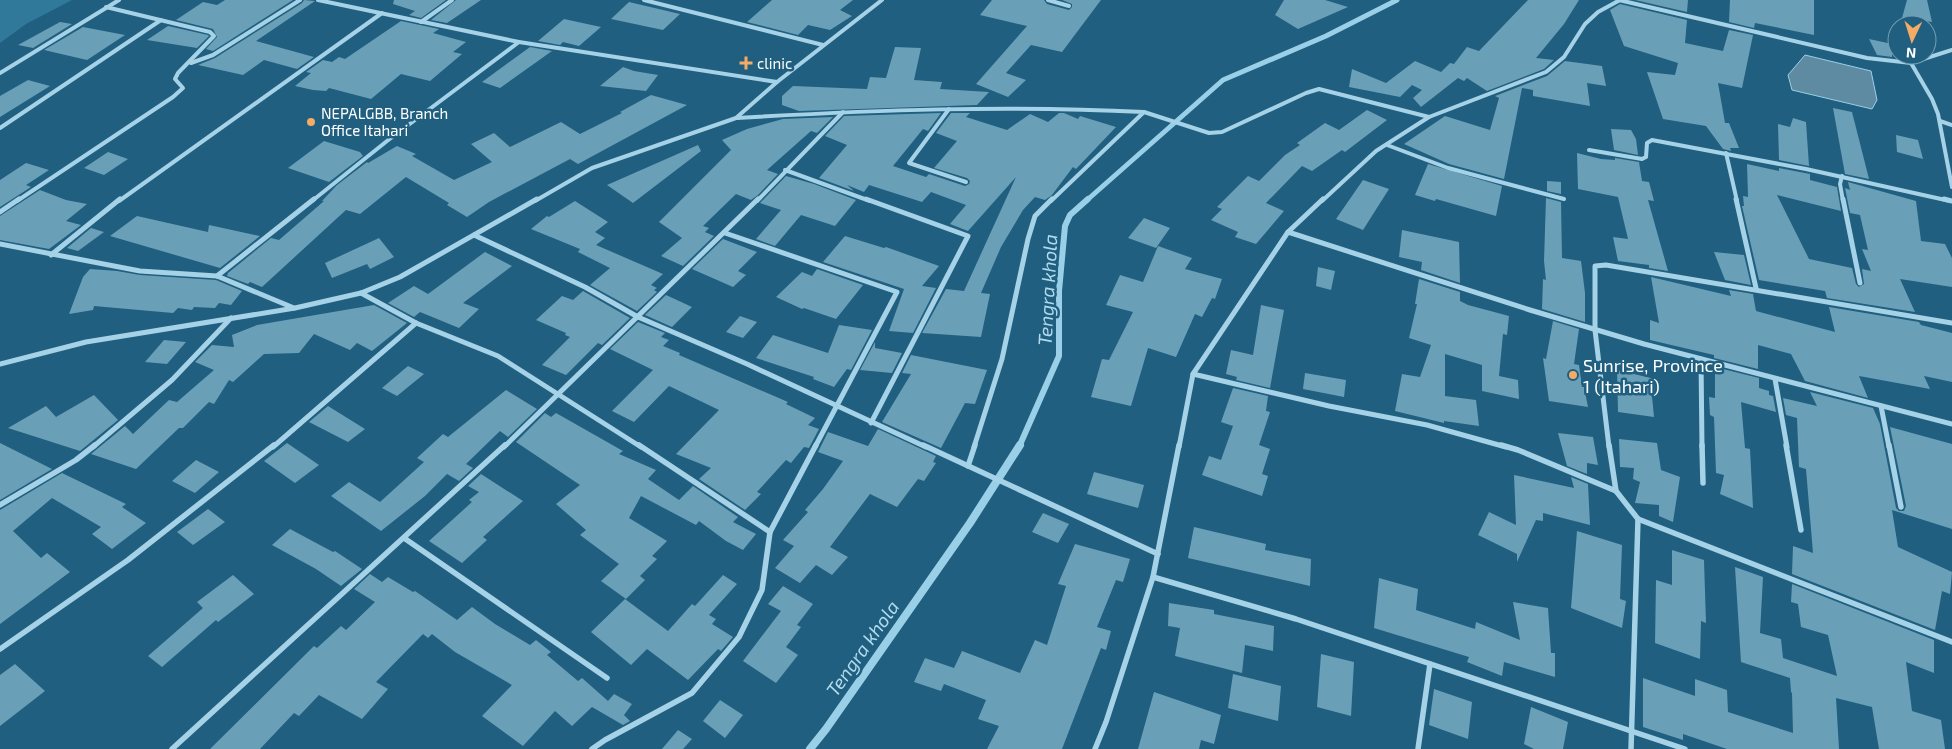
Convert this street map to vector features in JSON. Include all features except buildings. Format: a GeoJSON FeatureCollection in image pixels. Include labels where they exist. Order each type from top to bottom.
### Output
{"type":"FeatureCollection","features":[{"type":"Feature","properties":{"kind":"street"},"geometry":{"type":"LineString","coordinates":[[0,73],[119,0]]}},
{"type":"Feature","properties":{"kind":"street"},"geometry":{"type":"LineString","coordinates":[[188,64],[213,55],[300,0]]}},
{"type":"Feature","properties":{"kind":"street"},"geometry":{"type":"LineString","coordinates":[[318,0],[519,42],[777,82]]}},
{"type":"Feature","properties":{"kind":"street"},"geometry":{"type":"LineString","coordinates":[[421,22],[452,0]]}},
{"type":"Feature","properties":{"kind":"street"},"geometry":{"type":"LineString","coordinates":[[644,0],[823,45]]}},
{"type":"Feature","properties":{"kind":"street"},"geometry":{"type":"LineString","coordinates":[[736,118],[777,82],[882,0]]}},
{"type":"Feature","properties":{"kind":"street"},"geometry":{"type":"LineString","coordinates":[[1048,0],[1069,6]]}},
{"type":"Feature","properties":{"kind":"street"},"geometry":{"type":"LineString","coordinates":[[1095,749],[1106,722],[1153,577],[1192,374],[1288,232],[1376,151],[1429,118],[1546,72],[1564,57],[1585,24],[1598,12],[1619,0],[1867,58],[1887,60]]}},
{"type":"Feature","properties":{"kind":"street"},"geometry":{"type":"LineString","coordinates":[[0,212],[173,97],[183,88],[175,78],[214,36],[210,32],[106,7]]}},
{"type":"Feature","properties":{"kind":"street"},"geometry":{"type":"LineString","coordinates":[[51,255],[123,197],[382,13]]}},
{"type":"Feature","properties":{"kind":"street"},"geometry":{"type":"LineString","coordinates":[[0,128],[161,20]]}},
{"type":"Feature","properties":{"kind":"street"},"geometry":{"type":"LineString","coordinates":[[217,276],[387,140],[519,42]]}},
{"type":"Feature","properties":{"kind":"street"},"geometry":{"type":"LineString","coordinates":[[1937,55],[1952,50]]}},
{"type":"Feature","properties":{"kind":"street"},"geometry":{"type":"LineString","coordinates":[[1912,65],[1935,107],[1940,121],[1945,162],[1952,187]]}},
{"type":"Feature","properties":{"kind":"street"},"geometry":{"type":"LineString","coordinates":[[0,364],[86,342],[295,308],[361,292],[400,278],[592,168],[736,118],[949,109],[1106,110],[1144,112],[1209,133],[1230,130],[1306,93],[1319,89],[1429,118]]}},
{"type":"Feature","properties":{"kind":"street"},"geometry":{"type":"LineString","coordinates":[[949,109],[910,163],[966,182]]}},
{"type":"Feature","properties":{"kind":"street"},"geometry":{"type":"LineString","coordinates":[[172,749],[431,515],[560,394],[725,234],[843,112]]}},
{"type":"Feature","properties":{"kind":"street"},"geometry":{"type":"LineString","coordinates":[[968,466],[1002,359],[1028,239],[1035,216],[1144,112]]}},
{"type":"Feature","properties":{"kind":"street"},"geometry":{"type":"LineString","coordinates":[[1940,121],[1952,125]]}},
{"type":"Feature","properties":{"kind":"street"},"geometry":{"type":"LineString","coordinates":[[1589,150],[1642,160],[1646,157],[1647,143],[1652,140],[1842,176],[1952,201]]}},
{"type":"Feature","properties":{"kind":"street"},"geometry":{"type":"LineString","coordinates":[[1387,145],[1448,168],[1564,199]]}},
{"type":"Feature","properties":{"kind":"street"},"geometry":{"type":"LineString","coordinates":[[1726,153],[1756,288]]}},
{"type":"Feature","properties":{"kind":"street"},"geometry":{"type":"LineString","coordinates":[[785,170],[968,236],[871,423]]}},
{"type":"Feature","properties":{"kind":"street"},"geometry":{"type":"LineString","coordinates":[[1842,176],[1840,184],[1860,283]]}},
{"type":"Feature","properties":{"kind":"street"},"geometry":{"type":"LineString","coordinates":[[1288,232],[1595,330],[1775,379],[1952,424]]}},
{"type":"Feature","properties":{"kind":"street"},"geometry":{"type":"LineString","coordinates":[[592,749],[605,740],[692,693],[739,637],[762,590],[770,532],[800,479],[835,406],[897,292],[725,234]]}},
{"type":"Feature","properties":{"kind":"street"},"geometry":{"type":"LineString","coordinates":[[474,235],[585,287],[638,317],[1049,502],[1158,554]]}},
{"type":"Feature","properties":{"kind":"street"},"geometry":{"type":"LineString","coordinates":[[0,244],[140,271],[217,276],[295,308]]}},
{"type":"Feature","properties":{"kind":"street"},"geometry":{"type":"LineString","coordinates":[[1616,491],[1604,415],[1595,330],[1595,266],[1606,265],[1756,288],[1952,323]]}},
{"type":"Feature","properties":{"kind":"street"},"geometry":{"type":"LineString","coordinates":[[361,292],[416,323],[498,356],[560,394],[770,532]]}},
{"type":"Feature","properties":{"kind":"street"},"geometry":{"type":"LineString","coordinates":[[0,505],[76,460],[122,424],[172,380],[231,318]]}},
{"type":"Feature","properties":{"kind":"street"},"geometry":{"type":"LineString","coordinates":[[0,649],[136,554],[280,441],[416,323]]}},
{"type":"Feature","properties":{"kind":"street"},"geometry":{"type":"LineString","coordinates":[[1700,359],[1703,482]]}},
{"type":"Feature","properties":{"kind":"street"},"geometry":{"type":"LineString","coordinates":[[1192,374],[1329,406],[1427,425],[1518,450],[1616,491],[1638,519],[1952,642]]}},
{"type":"Feature","properties":{"kind":"street"},"geometry":{"type":"LineString","coordinates":[[1775,379],[1801,530]]}},
{"type":"Feature","properties":{"kind":"street"},"geometry":{"type":"LineString","coordinates":[[1881,406],[1901,507]]}},
{"type":"Feature","properties":{"kind":"street"},"geometry":{"type":"LineString","coordinates":[[1632,749],[1638,519]]}},
{"type":"Feature","properties":{"kind":"street"},"geometry":{"type":"LineString","coordinates":[[404,538],[607,678]]}},
{"type":"Feature","properties":{"kind":"street"},"geometry":{"type":"LineString","coordinates":[[1153,577],[1296,619],[1685,749]]}},
{"type":"Feature","properties":{"kind":"street"},"geometry":{"type":"LineString","coordinates":[[1418,749],[1430,664]]}},
{"type":"Feature","properties":{"kind":"shaded area"},"geometry":{"type":"Polygon","coordinates":[[[0,0],[72,0],[26,24],[0,43],[0,0]]]}},
{"type":"Feature","properties":{"kind":"shaded area"},"geometry":{"type":"Polygon","coordinates":[[[1805,55],[1871,71],[1877,100],[1872,109],[1792,90],[1788,75],[1805,55]]]}},
{"type":"Feature","properties":{"kind":"waterway","name":"Tengra khola"},"geometry":{"type":"LineString","coordinates":[[1086,201],[1223,80],[1326,36],[1397,0]]}},
{"type":"Feature","properties":{"kind":"waterway","name":"Tengra khola"},"geometry":{"type":"LineString","coordinates":[[1020,446],[1059,356],[1059,291],[1065,226],[1070,215],[1088,199]]}},
{"type":"Feature","properties":{"kind":"waterway","name":"Tengra khola"},"geometry":{"type":"LineString","coordinates":[[810,749],[826,729],[970,523],[1020,446]]}},
{"type":"Feature","properties":{"kind":"place","name":"clinic"},"geometry":{"type":"Point","coordinates":[746,63]}},
{"type":"Feature","properties":{"kind":"place","name":"NEPALGBB, Branch Office Itahari"},"geometry":{"type":"Point","coordinates":[311,122]}},
{"type":"Feature","properties":{"kind":"place","name":"Sunrise, Province 1 (Itahari)"},"geometry":{"type":"Point","coordinates":[1573,375]}}]}
